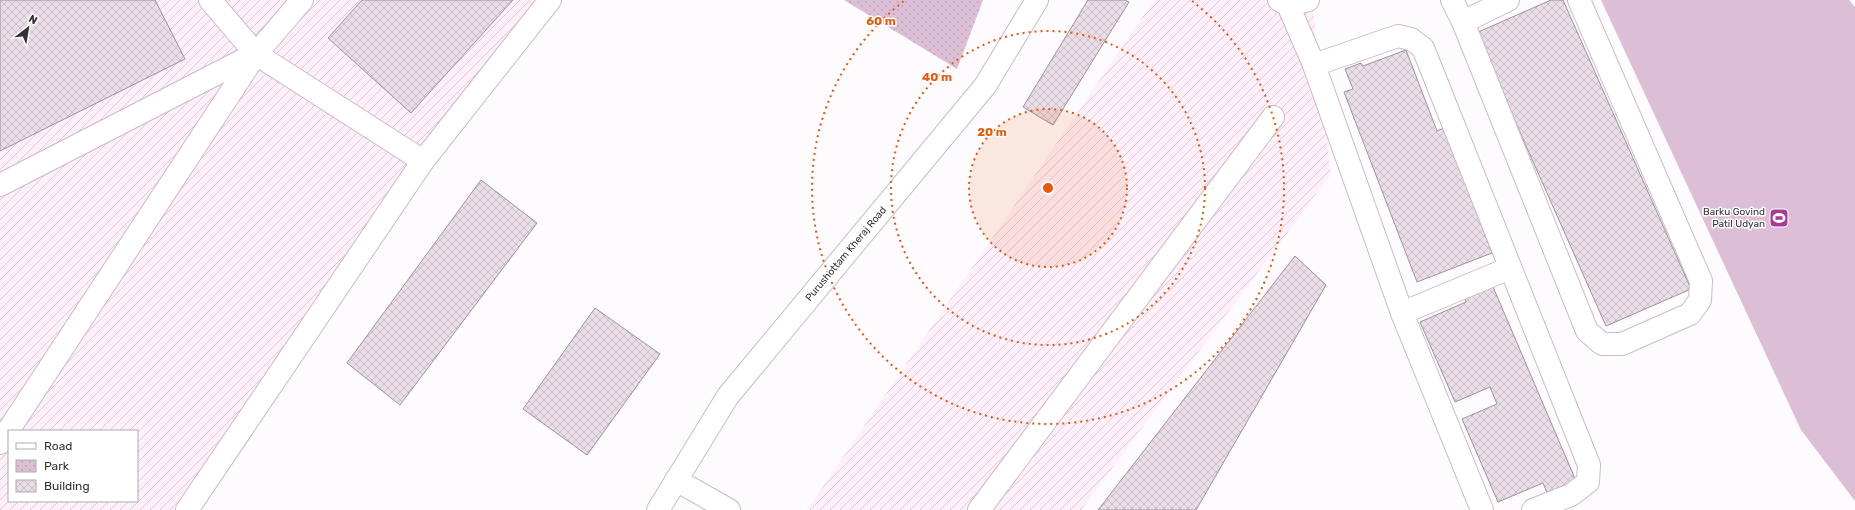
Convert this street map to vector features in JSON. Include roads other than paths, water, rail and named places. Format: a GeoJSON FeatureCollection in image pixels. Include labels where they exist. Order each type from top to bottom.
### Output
{"type":"FeatureCollection","features":[{"type":"Feature","properties":{"kind":"street"},"geometry":{"type":"LineString","coordinates":[[210,0],[256,54],[423,161]]}},
{"type":"Feature","properties":{"kind":"street"},"geometry":{"type":"LineString","coordinates":[[9,430],[256,54],[302,0]]}},
{"type":"Feature","properties":{"kind":"street"},"geometry":{"type":"LineString","coordinates":[[187,510],[423,161],[550,0]]}},
{"type":"Feature","properties":{"kind":"street","name":"Purushottam Kheraj Road"},"geometry":{"type":"LineString","coordinates":[[658,510],[728,396],[985,86],[1037,0]]}},
{"type":"Feature","properties":{"kind":"street"},"geometry":{"type":"LineString","coordinates":[[1452,0],[1463,22],[1587,331],[1602,344],[1622,344],[1690,314],[1700,300],[1701,281],[1579,0]]}},
{"type":"Feature","properties":{"kind":"street"},"geometry":{"type":"LineString","coordinates":[[1463,22],[1508,0]]}},
{"type":"Feature","properties":{"kind":"street"},"geometry":{"type":"LineString","coordinates":[[1292,2],[1402,313],[1482,510]]}},
{"type":"Feature","properties":{"kind":"street"},"geometry":{"type":"LineString","coordinates":[[1314,65],[1398,36],[1411,39],[1423,48],[1589,465],[1588,482],[1571,495],[1533,510]]}},
{"type":"Feature","properties":{"kind":"street"},"geometry":{"type":"LineString","coordinates":[[0,185],[256,54]]}},
{"type":"Feature","properties":{"kind":"street"},"geometry":{"type":"LineString","coordinates":[[979,510],[1273,116]]}},
{"type":"Feature","properties":{"kind":"street"},"geometry":{"type":"LineString","coordinates":[[1402,313],[1510,268]]}},
{"type":"Feature","properties":{"kind":"street"},"geometry":{"type":"LineString","coordinates":[[0,443],[8,431]]}},
{"type":"Feature","properties":{"kind":"street"},"geometry":{"type":"LineString","coordinates":[[676,480],[729,510]]}},
{"type":"Feature","properties":{"kind":"place","name":"Barku Govind Patil Udyan"},"geometry":{"type":"Point","coordinates":[1779,218]}}]}
